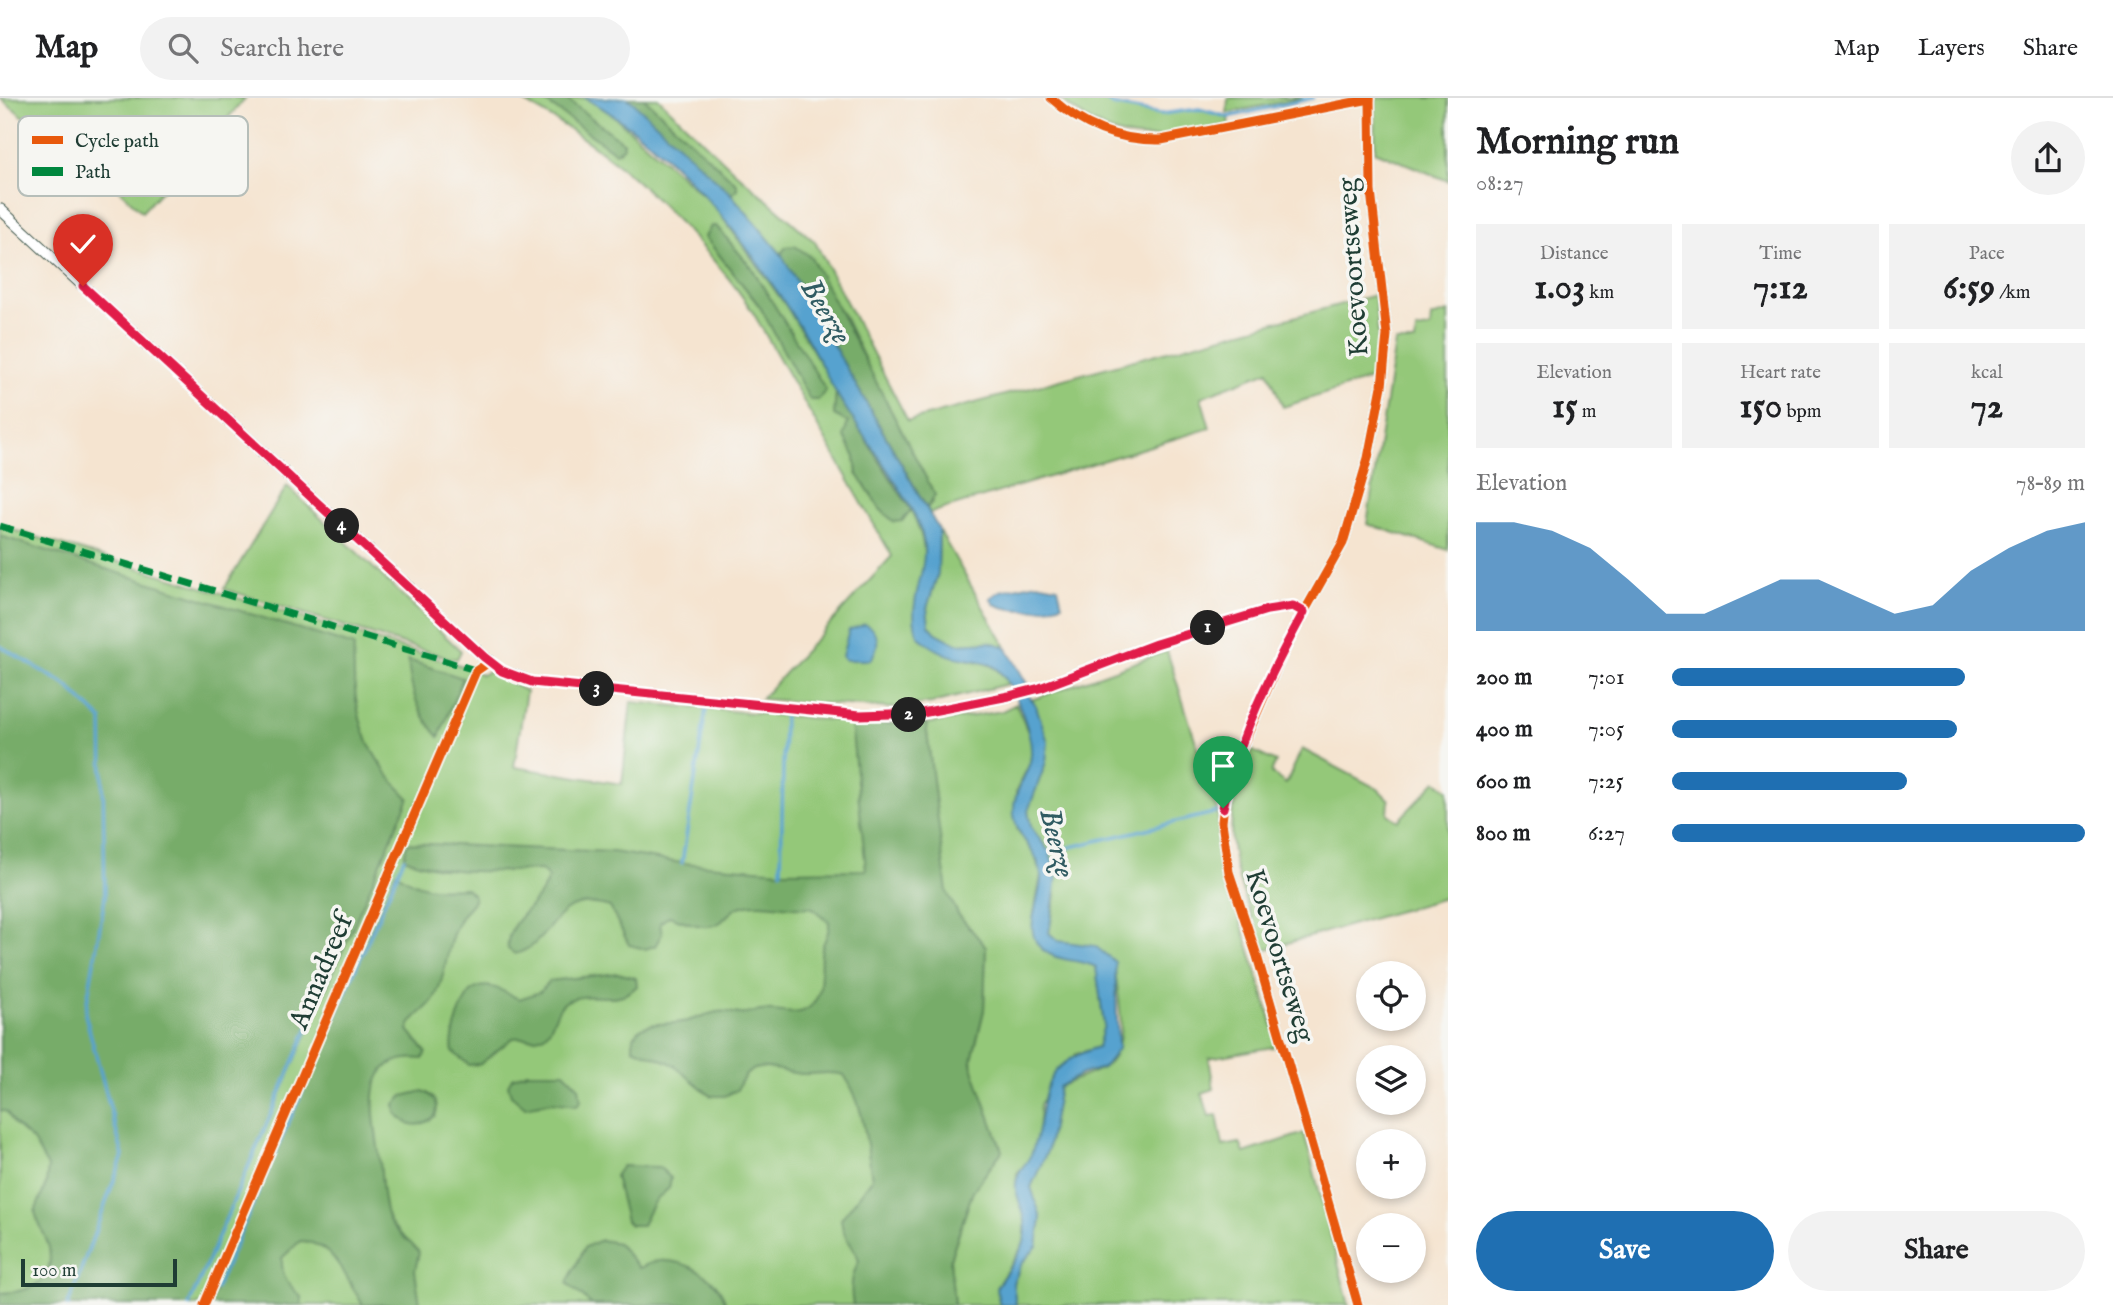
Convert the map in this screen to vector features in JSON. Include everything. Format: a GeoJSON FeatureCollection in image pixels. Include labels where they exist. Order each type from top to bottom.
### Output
{"type":"FeatureCollection","features":[{"type":"Feature","properties":{"kind":"street","name":"Koevoortseweg"},"geometry":{"type":"LineString","coordinates":[[1358,1305],[1257,956],[1229,872],[1223,842],[1223,808],[1230,778],[1267,687],[1304,612],[1335,559],[1350,524],[1366,469],[1383,374],[1387,322],[1371,191],[1370,98]]}},
{"type":"Feature","properties":{"kind":"street"},"geometry":{"type":"LineString","coordinates":[[0,209],[484,657],[516,678],[532,682],[860,715],[922,713],[1029,691],[1120,656],[1267,610],[1293,606],[1304,612]]}},
{"type":"Feature","properties":{"kind":"green space"},"geometry":{"type":"Polygon","coordinates":[[[0,98],[246,98],[230,116],[23,116],[0,98]]]}},
{"type":"Feature","properties":{"kind":"green space"},"geometry":{"type":"Polygon","coordinates":[[[517,98],[540,98],[615,151],[620,151],[623,142],[565,98],[585,98],[608,111],[712,203],[786,306],[830,379],[836,393],[834,415],[848,422],[845,436],[855,457],[857,474],[902,521],[911,510],[920,531],[924,552],[924,568],[914,616],[919,637],[948,653],[993,667],[1008,684],[932,703],[890,708],[761,699],[892,556],[755,316],[729,279],[678,221],[637,181],[593,145],[517,98]],[[716,226],[705,237],[825,390],[751,267],[716,226]]]}},
{"type":"Feature","properties":{"kind":"green space"},"geometry":{"type":"Polygon","coordinates":[[[540,98],[565,98],[623,142],[624,147],[615,152],[540,98]]]}},
{"type":"Feature","properties":{"kind":"green space"},"geometry":{"type":"Polygon","coordinates":[[[627,98],[644,98],[737,184],[737,189],[731,194],[627,98]]]}},
{"type":"Feature","properties":{"kind":"green space"},"geometry":{"type":"Polygon","coordinates":[[[644,98],[658,98],[734,171],[815,242],[908,421],[1375,295],[1379,344],[1374,378],[1283,407],[1268,371],[1201,397],[1210,428],[930,513],[927,508],[933,501],[843,314],[786,247],[781,254],[731,194],[736,189],[644,98]]]}},
{"type":"Feature","properties":{"kind":"green space"},"geometry":{"type":"Polygon","coordinates":[[[1059,98],[1101,98],[1113,105],[1161,114],[1199,109],[1228,117],[1229,125],[1179,135],[1139,137],[1102,127],[1059,98]]]}},
{"type":"Feature","properties":{"kind":"green space"},"geometry":{"type":"Polygon","coordinates":[[[1228,98],[1303,98],[1227,113],[1228,98]]]}},
{"type":"Feature","properties":{"kind":"green space"},"geometry":{"type":"Polygon","coordinates":[[[1376,98],[1448,98],[1448,181],[1375,151],[1376,98]]]}},
{"type":"Feature","properties":{"kind":"green space"},"geometry":{"type":"Polygon","coordinates":[[[126,196],[157,196],[142,212],[126,196]]]}},
{"type":"Feature","properties":{"kind":"green space"},"geometry":{"type":"Polygon","coordinates":[[[711,226],[716,226],[751,267],[826,390],[818,400],[810,400],[759,305],[705,237],[711,226]]]}},
{"type":"Feature","properties":{"kind":"green space"},"geometry":{"type":"Polygon","coordinates":[[[795,246],[811,257],[935,495],[927,508],[781,254],[786,247],[795,246]]]}},
{"type":"Feature","properties":{"kind":"green space"},"geometry":{"type":"Polygon","coordinates":[[[1448,312],[1448,550],[1367,524],[1395,342],[1415,342],[1416,330],[1430,328],[1431,317],[1448,312]]]}},
{"type":"Feature","properties":{"kind":"green space"},"geometry":{"type":"Polygon","coordinates":[[[836,393],[911,510],[902,521],[894,522],[880,509],[857,473],[855,457],[844,436],[848,422],[834,415],[836,393]]]}},
{"type":"Feature","properties":{"kind":"green space"},"geometry":{"type":"Polygon","coordinates":[[[287,486],[461,651],[457,659],[224,589],[287,486]]]}},
{"type":"Feature","properties":{"kind":"green space"},"geometry":{"type":"Polygon","coordinates":[[[0,526],[472,669],[482,675],[489,671],[526,691],[514,767],[622,784],[631,702],[865,723],[946,1305],[0,1305],[0,526]]]}},
{"type":"Feature","properties":{"kind":"green space"},"geometry":{"type":"Polygon","coordinates":[[[939,530],[1006,647],[990,642],[957,644],[936,633],[929,625],[927,608],[938,573],[939,530]]]}},
{"type":"Feature","properties":{"kind":"green space"},"geometry":{"type":"Polygon","coordinates":[[[0,536],[354,646],[355,690],[363,729],[381,765],[409,798],[189,1305],[0,1305],[0,1293],[29,1288],[44,1278],[50,1260],[48,1243],[35,1212],[46,1184],[48,1167],[33,1141],[14,1124],[7,1112],[0,1110],[0,536]]]}},
{"type":"Feature","properties":{"kind":"green space"},"geometry":{"type":"Polygon","coordinates":[[[1167,651],[1218,812],[1221,856],[1279,1046],[1209,1058],[1214,1089],[1202,1093],[1209,1116],[1217,1115],[1223,1146],[1240,1143],[1244,1153],[1304,1133],[1349,1305],[1016,1305],[1013,1283],[1022,1263],[1037,1246],[1041,1218],[1031,1187],[1048,1149],[1059,1087],[1101,1069],[1113,1058],[1118,1046],[1121,1018],[1114,962],[1076,944],[1058,941],[1049,933],[1056,896],[1050,853],[1031,827],[1028,811],[1046,762],[1036,706],[1031,700],[1167,651]]]}},
{"type":"Feature","properties":{"kind":"green space"},"geometry":{"type":"Polygon","coordinates":[[[408,660],[463,678],[439,737],[425,719],[416,701],[408,660]]]}},
{"type":"Feature","properties":{"kind":"green space"},"geometry":{"type":"Polygon","coordinates":[[[1016,704],[1033,744],[1030,763],[1016,791],[1017,829],[1035,856],[1041,875],[1033,920],[1065,959],[1080,959],[1096,967],[1104,1025],[1098,1047],[1076,1054],[1040,1104],[1038,1134],[1030,1159],[1017,1173],[1016,1190],[1026,1216],[1024,1243],[996,1288],[1000,1305],[954,1305],[950,1259],[973,1191],[1002,1151],[971,1064],[984,1010],[986,947],[958,914],[946,892],[926,724],[1002,711],[1016,704]]]}},
{"type":"Feature","properties":{"kind":"green space"},"geometry":{"type":"Polygon","coordinates":[[[851,723],[926,724],[947,892],[958,914],[986,947],[984,1010],[971,1064],[1002,1151],[973,1191],[950,1259],[954,1305],[853,1305],[852,1282],[859,1261],[844,1232],[841,1219],[872,1179],[861,1112],[844,1075],[804,1074],[757,1068],[743,1078],[737,1090],[725,1096],[711,1096],[671,1063],[633,1048],[636,1033],[650,1025],[682,1022],[724,1011],[742,1014],[760,1011],[797,1013],[809,1007],[815,1001],[820,988],[822,948],[829,926],[829,922],[811,907],[748,905],[737,908],[722,921],[710,926],[696,925],[669,916],[660,923],[662,934],[655,946],[645,949],[629,945],[610,907],[576,905],[565,911],[529,948],[515,954],[508,949],[509,938],[517,921],[544,888],[548,877],[541,870],[455,870],[404,858],[407,843],[613,852],[682,863],[781,871],[866,870],[851,723]]]}},
{"type":"Feature","properties":{"kind":"green space"},"geometry":{"type":"Polygon","coordinates":[[[1302,749],[1378,789],[1389,800],[1388,814],[1398,821],[1436,781],[1448,790],[1448,897],[1263,950],[1237,872],[1231,829],[1234,806],[1251,750],[1276,762],[1271,773],[1286,784],[1302,749]]]}},
{"type":"Feature","properties":{"kind":"green space"},"geometry":{"type":"Polygon","coordinates":[[[396,872],[421,886],[466,888],[474,896],[474,901],[464,913],[452,937],[435,997],[408,1030],[426,1052],[423,1059],[402,1060],[387,1066],[379,1077],[374,1092],[375,1126],[385,1206],[392,1225],[419,1252],[415,1271],[420,1304],[363,1305],[331,1255],[312,1243],[300,1241],[282,1258],[282,1265],[287,1281],[302,1298],[301,1305],[209,1305],[396,872]]]}},
{"type":"Feature","properties":{"kind":"green space"},"geometry":{"type":"Polygon","coordinates":[[[618,973],[636,978],[637,986],[621,996],[578,997],[569,1000],[560,1008],[549,1030],[540,1037],[513,1038],[480,1064],[469,1065],[453,1052],[453,1037],[458,1017],[467,998],[477,988],[493,987],[519,999],[540,992],[549,981],[618,973]]]}},
{"type":"Feature","properties":{"kind":"green space"},"geometry":{"type":"Polygon","coordinates":[[[527,1072],[564,1072],[579,1087],[581,1101],[577,1105],[551,1102],[525,1107],[511,1095],[508,1085],[512,1078],[527,1072]]]}},
{"type":"Feature","properties":{"kind":"green space"},"geometry":{"type":"Polygon","coordinates":[[[423,1091],[435,1101],[435,1116],[424,1123],[410,1124],[396,1113],[395,1104],[403,1096],[423,1091]]]}},
{"type":"Feature","properties":{"kind":"green space"},"geometry":{"type":"Polygon","coordinates":[[[622,1166],[659,1167],[671,1178],[669,1188],[653,1203],[642,1225],[630,1225],[626,1221],[615,1176],[622,1166]]]}},
{"type":"Feature","properties":{"kind":"green space"},"geometry":{"type":"Polygon","coordinates":[[[601,1240],[618,1243],[639,1268],[657,1261],[669,1261],[699,1271],[721,1292],[725,1301],[723,1305],[592,1305],[567,1283],[585,1247],[601,1240]]]}},
{"type":"Feature","properties":{"kind":"water"},"geometry":{"type":"Polygon","coordinates":[[[585,98],[627,98],[634,103],[731,194],[781,254],[939,530],[938,573],[927,608],[929,625],[936,633],[957,644],[990,642],[1006,647],[1027,684],[1024,689],[1036,706],[1048,742],[1046,762],[1028,811],[1031,827],[1050,853],[1057,877],[1049,933],[1058,941],[1095,946],[1115,962],[1118,1049],[1103,1068],[1082,1074],[1059,1087],[1048,1149],[1031,1187],[1041,1218],[1037,1246],[1022,1263],[1013,1283],[1016,1305],[1000,1305],[996,1288],[1019,1254],[1026,1235],[1016,1190],[1017,1178],[1032,1152],[1043,1101],[1053,1075],[1077,1055],[1098,1047],[1104,1025],[1096,967],[1051,955],[1038,945],[1034,937],[1033,921],[1040,885],[1040,868],[1019,831],[1014,815],[1016,795],[1031,755],[1024,716],[1012,690],[996,668],[950,655],[919,637],[914,612],[924,547],[917,520],[761,268],[737,235],[682,173],[620,120],[585,98]]]}},
{"type":"Feature","properties":{"kind":"water"},"geometry":{"type":"Polygon","coordinates":[[[1037,583],[1058,587],[1062,604],[1019,610],[994,604],[990,598],[1000,591],[1037,583]]]}},
{"type":"Feature","properties":{"kind":"water"},"geometry":{"type":"Polygon","coordinates":[[[865,624],[876,636],[877,645],[873,655],[870,660],[845,660],[842,656],[849,630],[865,624]]]}},
{"type":"Feature","properties":{"kind":"waterway"},"geometry":{"type":"LineString","coordinates":[[1101,98],[1113,105],[1161,114],[1199,109],[1228,117],[1313,98]]}},
{"type":"Feature","properties":{"kind":"waterway"},"geometry":{"type":"LineString","coordinates":[[0,646],[66,685],[102,720],[105,897],[85,1014],[123,1156],[68,1305]]}},
{"type":"Feature","properties":{"kind":"waterway"},"geometry":{"type":"LineString","coordinates":[[682,863],[706,709]]}},
{"type":"Feature","properties":{"kind":"waterway"},"geometry":{"type":"LineString","coordinates":[[781,871],[784,716]]}},
{"type":"Feature","properties":{"kind":"waterway","name":"Beerze"},"geometry":{"type":"LineString","coordinates":[[1046,853],[1218,812]]}},
{"type":"Feature","properties":{"kind":"waterway"},"geometry":{"type":"LineString","coordinates":[[216,1289],[404,858]]}},
{"type":"Feature","properties":{"kind":"waterway"},"geometry":{"type":"LineString","coordinates":[[189,1305],[320,1000]]}},
{"type":"Feature","properties":{"kind":"marked path"},"geometry":{"type":"LineString","coordinates":[[0,526],[472,669]]}},
{"type":"Feature","properties":{"kind":"cycle path"},"geometry":{"type":"LineString","coordinates":[[1051,98],[1076,117],[1102,130],[1145,140],[1161,140],[1370,99]]}},
{"type":"Feature","properties":{"kind":"cycle path"},"geometry":{"type":"LineString","coordinates":[[1358,1305],[1257,956],[1229,872],[1222,822],[1225,795],[1235,764],[1290,637],[1343,543],[1368,458],[1382,386],[1387,335],[1371,191],[1370,98]]}},
{"type":"Feature","properties":{"kind":"cycle path","name":"Annadreef"},"geometry":{"type":"LineString","coordinates":[[204,1305],[476,671],[489,662],[516,678],[532,682],[860,715],[906,715],[943,710],[1040,688],[1120,656],[1282,606],[1293,606],[1304,612]]}},
{"type":"Feature","properties":{"kind":"route"},"geometry":{"type":"LineString","coordinates":[[83,286],[484,657],[516,678],[532,682],[860,715],[906,715],[971,705],[1040,688],[1097,664],[1156,644],[1267,610],[1293,606],[1304,612],[1267,687],[1230,778],[1223,808]]}}]}
